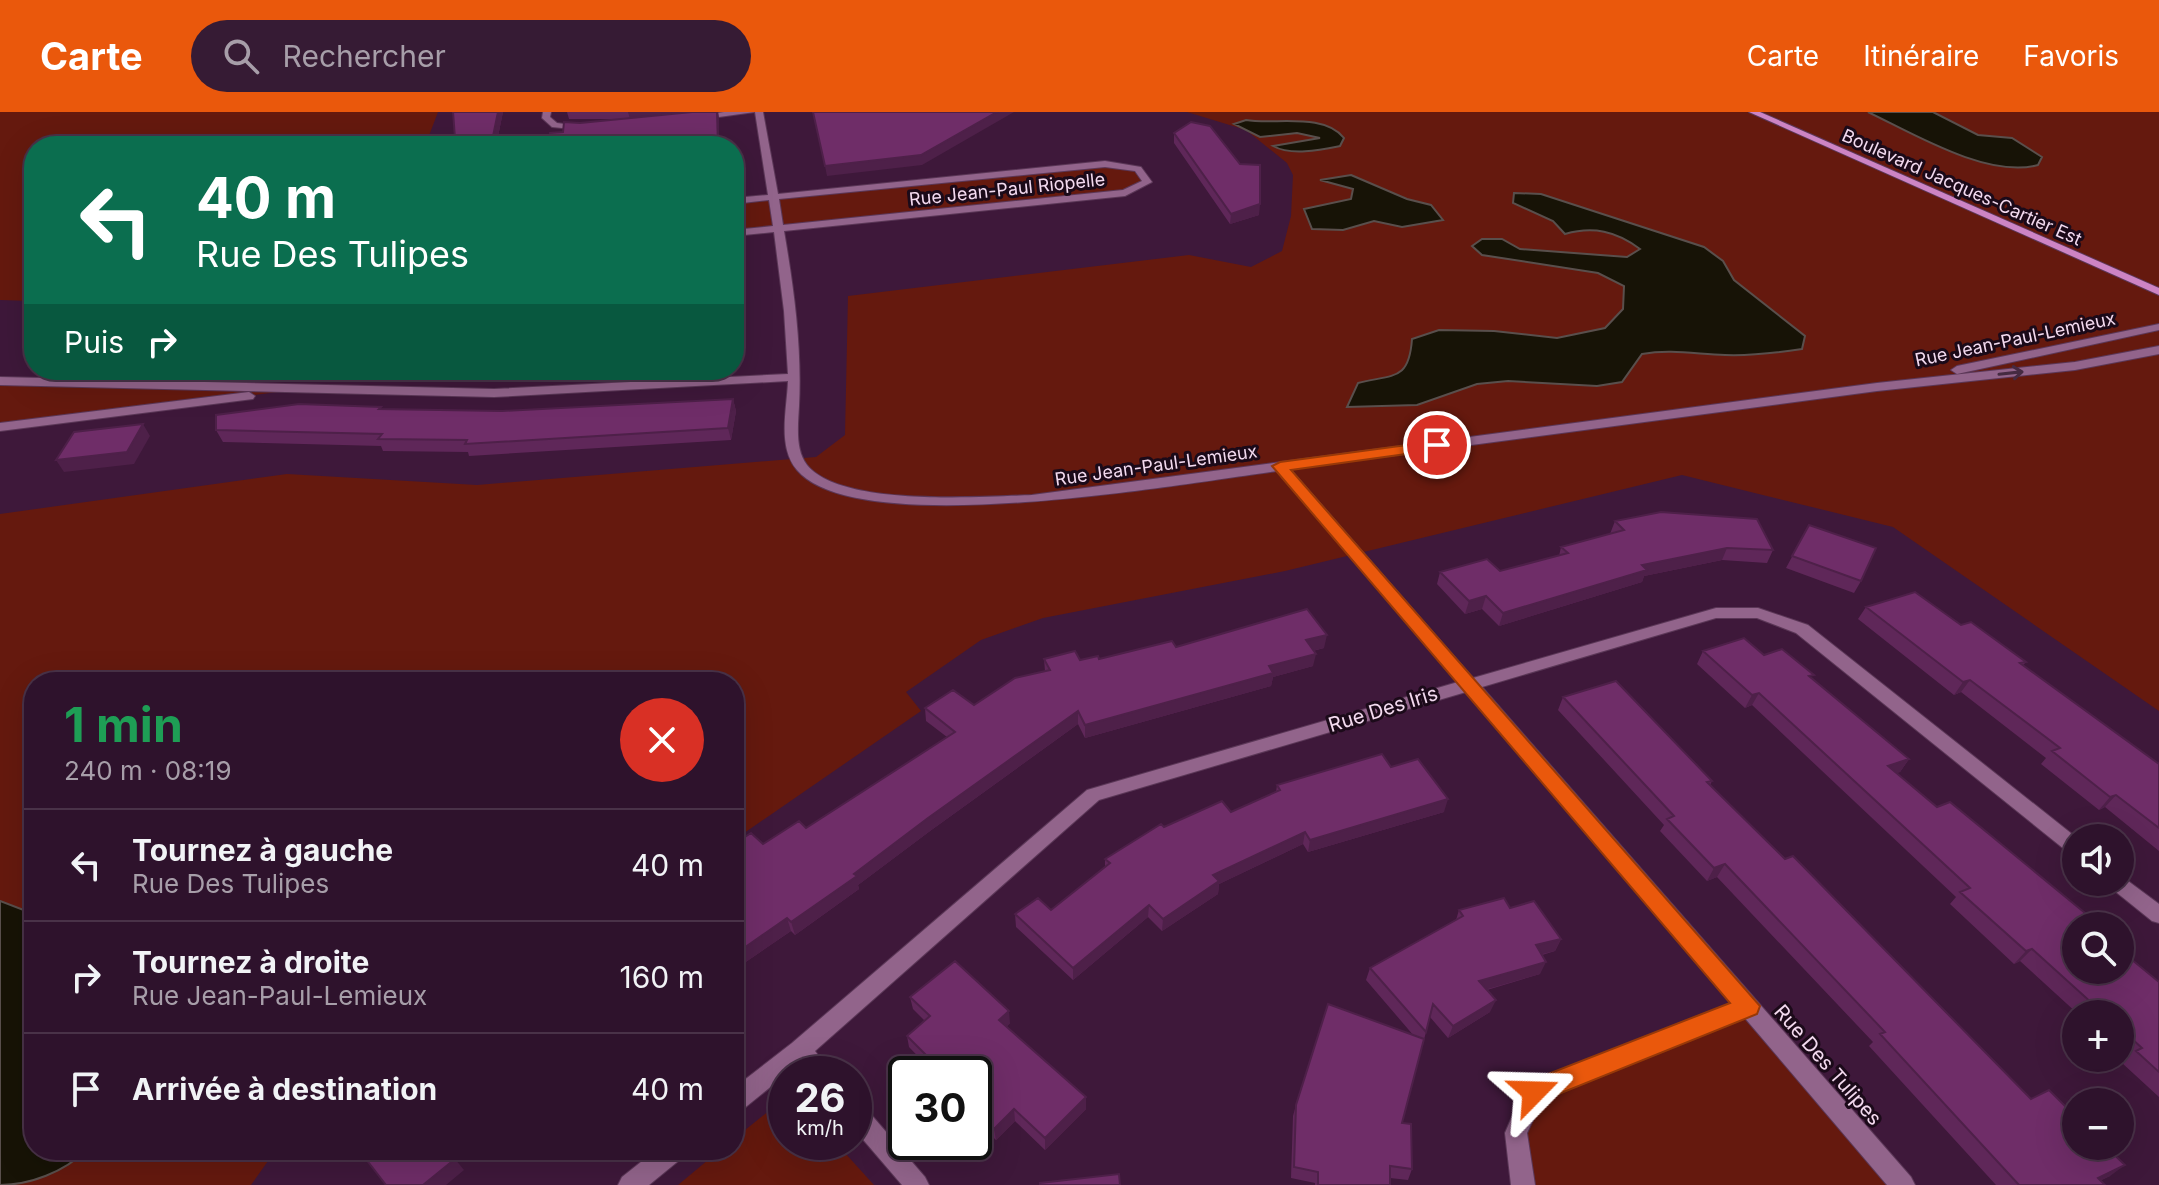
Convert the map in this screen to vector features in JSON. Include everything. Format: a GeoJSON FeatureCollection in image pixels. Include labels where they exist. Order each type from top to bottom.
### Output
{"type":"FeatureCollection","features":[{"type":"Feature","properties":{"kind":"main road","name":"Boulevard Jacques-Cartier Est"},"geometry":{"type":"LineString","coordinates":[[1753,112],[2159,292]]}},
{"type":"Feature","properties":{"kind":"street"},"geometry":{"type":"LineString","coordinates":[[547,112],[546,118],[555,125],[598,125]]}},
{"type":"Feature","properties":{"kind":"street"},"geometry":{"type":"LineString","coordinates":[[690,117],[751,112]]}},
{"type":"Feature","properties":{"kind":"street","name":"Rue Jean-Paul-Lemieux"},"geometry":{"type":"LineString","coordinates":[[759,112],[790,301],[794,377],[793,453],[808,475],[848,492],[917,500],[1032,499],[1877,387],[2075,366],[2159,350]]}},
{"type":"Feature","properties":{"kind":"street","name":"Rue Jean-Paul Riopelle"},"geometry":{"type":"LineString","coordinates":[[744,200],[1105,164],[1138,169],[1147,182],[1125,193],[744,232]]}},
{"type":"Feature","properties":{"kind":"street","name":"Rue Jean-Paul-Lemieux"},"geometry":{"type":"LineString","coordinates":[[1877,387],[2159,327]]}},
{"type":"Feature","properties":{"kind":"street"},"geometry":{"type":"LineString","coordinates":[[744,380],[794,377]]}},
{"type":"Feature","properties":{"kind":"street"},"geometry":{"type":"LineString","coordinates":[[0,381],[494,393],[738,380]]}},
{"type":"Feature","properties":{"kind":"street"},"geometry":{"type":"LineString","coordinates":[[0,427],[302,389]]}},
{"type":"Feature","properties":{"kind":"street","name":"Rue Des Tulipes"},"geometry":{"type":"LineString","coordinates":[[1280,466],[1903,1185]]}},
{"type":"Feature","properties":{"kind":"street","name":"Rue Des Iris"},"geometry":{"type":"LineString","coordinates":[[744,1094],[800,1050],[1093,795],[1716,613],[1758,613],[1802,629],[2062,837]]}},
{"type":"Feature","properties":{"kind":"street"},"geometry":{"type":"LineString","coordinates":[[2134,895],[2159,915]]}},
{"type":"Feature","properties":{"kind":"street"},"geometry":{"type":"LineString","coordinates":[[1523,1185],[1516,1133],[1534,1092],[1748,1006]]}},
{"type":"Feature","properties":{"kind":"street"},"geometry":{"type":"LineString","coordinates":[[800,1050],[805,1056]]}},
{"type":"Feature","properties":{"kind":"street"},"geometry":{"type":"LineString","coordinates":[[872,1133],[917,1185]]}},
{"type":"Feature","properties":{"kind":"street"},"geometry":{"type":"LineString","coordinates":[[630,1185],[661,1160]]}},
{"type":"Feature","properties":{"kind":"shaded area"},"geometry":{"type":"Polygon","coordinates":[[[0,112],[438,112],[429,136],[24,136],[24,301],[0,300],[0,112]]]}},
{"type":"Feature","properties":{"kind":"shaded area"},"geometry":{"type":"Polygon","coordinates":[[[1187,112],[2159,112],[2159,711],[1893,527],[1682,475],[1285,571],[1043,618],[981,640],[906,692],[921,711],[744,833],[744,672],[24,672],[24,1160],[269,1160],[251,1185],[0,1185],[0,514],[287,474],[477,485],[816,457],[845,435],[848,296],[1189,255],[1251,267],[1282,251],[1291,216],[1293,175],[1287,163],[1246,130],[1187,112]]]}},
{"type":"Feature","properties":{"kind":"shaded area"},"geometry":{"type":"Polygon","coordinates":[[[1868,112],[1933,112],[1978,135],[2012,138],[2042,157],[2038,165],[2018,168],[1997,166],[1951,152],[1868,112]]]}},
{"type":"Feature","properties":{"kind":"shaded area"},"geometry":{"type":"Polygon","coordinates":[[[1246,120],[1312,122],[1335,130],[1344,138],[1340,146],[1288,151],[1273,146],[1320,138],[1297,133],[1260,137],[1234,124],[1246,120]]]}},
{"type":"Feature","properties":{"kind":"shaded area"},"geometry":{"type":"Polygon","coordinates":[[[1105,164],[1138,169],[1147,182],[1125,193],[744,232],[744,200],[1105,164]]]}},
{"type":"Feature","properties":{"kind":"shaded area"},"geometry":{"type":"Polygon","coordinates":[[[1351,175],[1407,199],[1431,205],[1443,220],[1402,227],[1374,221],[1343,230],[1312,229],[1304,209],[1351,199],[1353,189],[1320,180],[1351,175]]]}},
{"type":"Feature","properties":{"kind":"shaded area"},"geometry":{"type":"Polygon","coordinates":[[[1514,193],[1541,194],[1704,247],[1723,261],[1734,280],[1805,336],[1802,349],[1744,355],[1642,354],[1622,382],[1597,386],[1508,381],[1477,384],[1417,405],[1347,407],[1358,383],[1390,376],[1403,369],[1412,339],[1439,330],[1494,331],[1557,338],[1605,328],[1623,309],[1624,286],[1598,273],[1482,255],[1472,246],[1482,239],[1502,239],[1520,249],[1627,257],[1640,249],[1622,238],[1595,230],[1565,234],[1553,221],[1513,203],[1514,193]]]}},
{"type":"Feature","properties":{"kind":"shaded area"},"geometry":{"type":"Polygon","coordinates":[[[0,381],[302,389],[0,427],[0,381]]]}},
{"type":"Feature","properties":{"kind":"shaded area"},"geometry":{"type":"Polygon","coordinates":[[[0,901],[24,910],[24,1160],[74,1160],[46,1176],[23,1183],[0,1185],[0,901]]]}},
{"type":"Feature","properties":{"kind":"shaded area"},"geometry":{"type":"Polygon","coordinates":[[[1748,1006],[1903,1185],[1523,1185],[1516,1133],[1534,1092],[1748,1006]]]}},
{"type":"Feature","properties":{"kind":"shaded area"},"geometry":{"type":"Polygon","coordinates":[[[768,1112],[768,1160],[851,1160],[874,1185],[678,1185],[708,1160],[744,1160],[744,1131],[768,1112]]]}},
{"type":"Feature","properties":{"kind":"building"},"geometry":{"type":"Polygon","coordinates":[[[453,112],[498,112],[493,136],[455,136],[453,112]]]}},
{"type":"Feature","properties":{"kind":"building"},"geometry":{"type":"Polygon","coordinates":[[[717,112],[718,136],[550,136],[550,133],[563,132],[564,122],[717,112]]]}},
{"type":"Feature","properties":{"kind":"building"},"geometry":{"type":"Polygon","coordinates":[[[813,112],[997,112],[921,155],[825,166],[813,112]]]}},
{"type":"Feature","properties":{"kind":"building"},"geometry":{"type":"Polygon","coordinates":[[[1191,122],[1210,126],[1240,164],[1260,165],[1260,204],[1231,214],[1174,133],[1191,122]]]}},
{"type":"Feature","properties":{"kind":"building"},"geometry":{"type":"Polygon","coordinates":[[[733,399],[728,428],[465,444],[467,440],[378,439],[382,434],[216,430],[216,415],[299,404],[502,411],[733,399]]]}},
{"type":"Feature","properties":{"kind":"building"},"geometry":{"type":"Polygon","coordinates":[[[143,424],[127,452],[56,460],[74,432],[143,424]]]}},
{"type":"Feature","properties":{"kind":"building"},"geometry":{"type":"Polygon","coordinates":[[[1661,512],[1757,519],[1773,550],[1727,548],[1642,565],[1647,570],[1503,613],[1486,596],[1469,601],[1440,572],[1487,559],[1500,571],[1568,553],[1561,547],[1624,530],[1615,521],[1661,512]]]}},
{"type":"Feature","properties":{"kind":"building"},"geometry":{"type":"Polygon","coordinates":[[[1809,525],[1876,548],[1861,581],[1792,556],[1809,525]]]}},
{"type":"Feature","properties":{"kind":"building"},"geometry":{"type":"Polygon","coordinates":[[[1915,592],[1961,625],[1971,622],[2026,662],[2020,663],[2159,764],[2159,828],[2116,795],[2110,797],[2052,751],[2060,748],[1970,680],[1963,682],[1866,607],[1915,592]]]}},
{"type":"Feature","properties":{"kind":"building"},"geometry":{"type":"Polygon","coordinates":[[[1307,609],[1327,635],[1306,640],[1316,654],[1269,666],[1273,673],[1085,725],[1078,711],[928,818],[854,874],[857,876],[791,922],[787,918],[744,948],[744,838],[751,833],[763,844],[799,821],[806,828],[955,732],[925,708],[953,690],[974,705],[1015,678],[1050,670],[1044,659],[1075,651],[1080,660],[1098,656],[1099,659],[1172,641],[1176,647],[1307,609]]]}},
{"type":"Feature","properties":{"kind":"building"},"geometry":{"type":"Polygon","coordinates":[[[1744,638],[1764,655],[1782,649],[1814,675],[1809,676],[1909,759],[1888,766],[1937,807],[1950,802],[2084,912],[2062,912],[2062,976],[2032,949],[2026,951],[1960,892],[1970,888],[1759,693],[1752,695],[1703,651],[1744,638]]]}},
{"type":"Feature","properties":{"kind":"building"},"geometry":{"type":"Polygon","coordinates":[[[1616,681],[1712,781],[1707,782],[1785,859],[1793,856],[2031,1099],[2049,1090],[2062,1103],[2062,1160],[2120,1160],[2125,1165],[2098,1178],[2105,1185],[2019,1185],[1880,1034],[1885,1032],[1725,864],[1714,868],[1667,819],[1674,816],[1563,697],[1616,681]]]}},
{"type":"Feature","properties":{"kind":"building"},"geometry":{"type":"Polygon","coordinates":[[[1382,754],[1391,767],[1418,759],[1448,799],[1310,840],[1305,832],[1213,875],[1219,881],[1163,919],[1149,905],[1073,968],[1015,914],[1038,898],[1051,910],[1110,863],[1105,859],[1161,824],[1164,827],[1222,801],[1231,812],[1280,790],[1277,785],[1382,754]]]}},
{"type":"Feature","properties":{"kind":"building"},"geometry":{"type":"Polygon","coordinates":[[[1504,898],[1510,908],[1534,901],[1561,939],[1536,945],[1546,962],[1479,981],[1496,1000],[1453,1026],[1433,1004],[1426,1032],[1370,968],[1463,916],[1459,910],[1504,898]]]}},
{"type":"Feature","properties":{"kind":"building"},"geometry":{"type":"Polygon","coordinates":[[[955,961],[1009,1011],[999,1020],[1086,1097],[1045,1138],[1014,1109],[994,1129],[992,1056],[927,1056],[907,1036],[930,1016],[910,997],[955,961]]]}},
{"type":"Feature","properties":{"kind":"building"},"geometry":{"type":"Polygon","coordinates":[[[2134,961],[2159,982],[2159,1072],[2136,1051],[2142,1048],[2134,1041],[2134,1000],[2088,1000],[2071,984],[2134,984],[2134,961]]]}},
{"type":"Feature","properties":{"kind":"building"},"geometry":{"type":"Polygon","coordinates":[[[1328,1004],[1424,1039],[1402,1123],[1411,1124],[1412,1169],[1390,1166],[1390,1185],[1318,1185],[1318,1172],[1294,1167],[1296,1105],[1328,1004]]]}},
{"type":"Feature","properties":{"kind":"building"},"geometry":{"type":"Polygon","coordinates":[[[367,1160],[454,1160],[423,1185],[386,1185],[367,1160]]]}},
{"type":"Feature","properties":{"kind":"building"},"geometry":{"type":"Polygon","coordinates":[[[1119,1174],[1120,1185],[1040,1185],[1040,1183],[1119,1174]]]}},
{"type":"Feature","properties":{"kind":"route"},"geometry":{"type":"LineString","coordinates":[[1437,445],[1280,466],[1748,1006],[1534,1092]]}}]}
